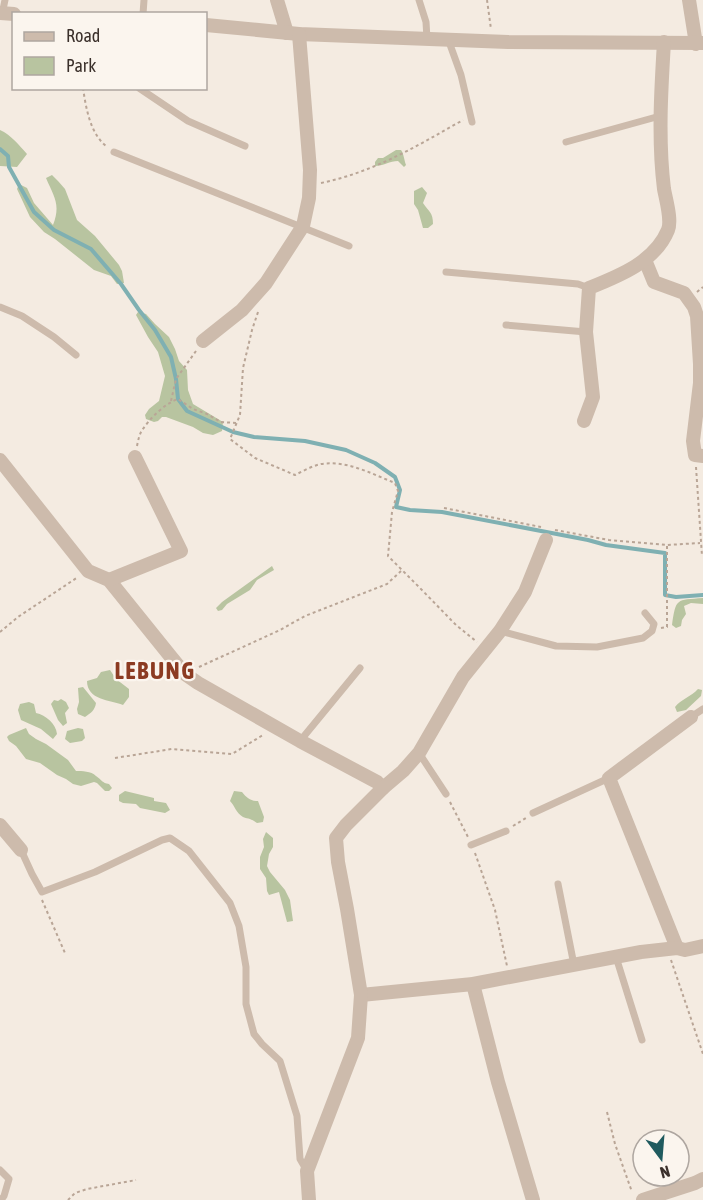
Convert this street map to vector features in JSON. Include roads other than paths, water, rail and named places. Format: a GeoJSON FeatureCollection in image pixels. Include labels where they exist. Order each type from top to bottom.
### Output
{"type":"FeatureCollection","features":[{"type":"Feature","properties":{"kind":"street"},"geometry":{"type":"LineString","coordinates":[[203,341],[242,310],[266,284],[303,226],[309,198],[309,145],[293,34],[277,0]]}},
{"type":"Feature","properties":{"kind":"street"},"geometry":{"type":"LineString","coordinates":[[207,25],[293,34],[518,42],[699,44],[689,0]]}},
{"type":"Feature","properties":{"kind":"street"},"geometry":{"type":"LineString","coordinates":[[584,422],[593,397],[586,332],[589,288],[615,278],[645,260],[669,228],[660,135],[664,42]]}},
{"type":"Feature","properties":{"kind":"street"},"geometry":{"type":"LineString","coordinates":[[645,260],[654,282],[684,293],[697,316],[700,383],[693,441],[699,456]]}},
{"type":"Feature","properties":{"kind":"street"},"geometry":{"type":"LineString","coordinates":[[110,580],[181,551],[135,457]]}},
{"type":"Feature","properties":{"kind":"street"},"geometry":{"type":"LineString","coordinates":[[0,460],[88,571],[110,580],[185,674],[300,741],[378,782],[383,788]]}},
{"type":"Feature","properties":{"kind":"street"},"geometry":{"type":"LineString","coordinates":[[309,1200],[307,1170],[358,1038],[362,995],[338,862],[336,838],[346,825],[419,753],[463,677],[500,631],[525,592],[546,540]]}},
{"type":"Feature","properties":{"kind":"street"},"geometry":{"type":"LineString","coordinates":[[672,948],[609,778],[697,713]]}},
{"type":"Feature","properties":{"kind":"street"},"geometry":{"type":"LineString","coordinates":[[0,825],[21,850]]}},
{"type":"Feature","properties":{"kind":"street"},"geometry":{"type":"LineString","coordinates":[[362,995],[473,984],[616,957],[672,948],[685,950],[703,946]]}},
{"type":"Feature","properties":{"kind":"street"},"geometry":{"type":"LineString","coordinates":[[473,984],[498,1082],[533,1200]]}},
{"type":"Feature","properties":{"kind":"street"},"geometry":{"type":"LineString","coordinates":[[643,1200],[703,1179]]}},
{"type":"Feature","properties":{"kind":"lane"},"geometry":{"type":"LineString","coordinates":[[419,0],[426,22],[427,39]]}},
{"type":"Feature","properties":{"kind":"lane"},"geometry":{"type":"LineString","coordinates":[[448,39],[461,75],[472,119]]}},
{"type":"Feature","properties":{"kind":"lane"},"geometry":{"type":"LineString","coordinates":[[143,90],[188,121],[245,146]]}},
{"type":"Feature","properties":{"kind":"lane"},"geometry":{"type":"LineString","coordinates":[[566,142],[660,116]]}},
{"type":"Feature","properties":{"kind":"lane"},"geometry":{"type":"LineString","coordinates":[[114,152],[349,246]]}},
{"type":"Feature","properties":{"kind":"lane"},"geometry":{"type":"LineString","coordinates":[[446,272],[578,284],[589,288]]}},
{"type":"Feature","properties":{"kind":"lane"},"geometry":{"type":"LineString","coordinates":[[0,307],[22,316],[76,355]]}},
{"type":"Feature","properties":{"kind":"lane"},"geometry":{"type":"LineString","coordinates":[[506,325],[586,332]]}},
{"type":"Feature","properties":{"kind":"lane"},"geometry":{"type":"LineString","coordinates":[[500,631],[556,646],[597,647],[643,638],[652,632],[654,624],[645,613]]}},
{"type":"Feature","properties":{"kind":"lane"},"geometry":{"type":"LineString","coordinates":[[300,741],[360,668]]}},
{"type":"Feature","properties":{"kind":"lane"},"geometry":{"type":"LineString","coordinates":[[419,753],[446,794]]}},
{"type":"Feature","properties":{"kind":"lane"},"geometry":{"type":"LineString","coordinates":[[533,813],[609,778]]}},
{"type":"Feature","properties":{"kind":"lane"},"geometry":{"type":"LineString","coordinates":[[471,845],[506,831]]}},
{"type":"Feature","properties":{"kind":"lane"},"geometry":{"type":"LineString","coordinates":[[21,850],[42,892],[95,872],[162,840],[170,838],[189,851],[231,903],[239,926],[246,967],[246,1004],[254,1034],[280,1061],[297,1116],[300,1159],[307,1170]]}},
{"type":"Feature","properties":{"kind":"lane"},"geometry":{"type":"LineString","coordinates":[[558,884],[574,965]]}},
{"type":"Feature","properties":{"kind":"lane"},"geometry":{"type":"LineString","coordinates":[[616,957],[642,1040]]}},
{"type":"Feature","properties":{"kind":"lane"},"geometry":{"type":"LineString","coordinates":[[0,1170],[9,1179],[1,1200]]}},
{"type":"Feature","properties":{"kind":"waterway"},"geometry":{"type":"LineString","coordinates":[[0,149],[8,156],[9,167],[34,212],[54,230],[91,249],[121,284],[155,330],[171,357],[178,399],[187,411],[233,432],[254,437],[305,441],[346,450],[375,463],[395,477],[400,490],[396,507],[442,512],[606,545],[665,553],[665,595],[676,597],[703,595]]}},
{"type":"Feature","properties":{"kind":"district","name":"LEBUNG"},"geometry":{"type":"Point","coordinates":[155,670]}}]}
